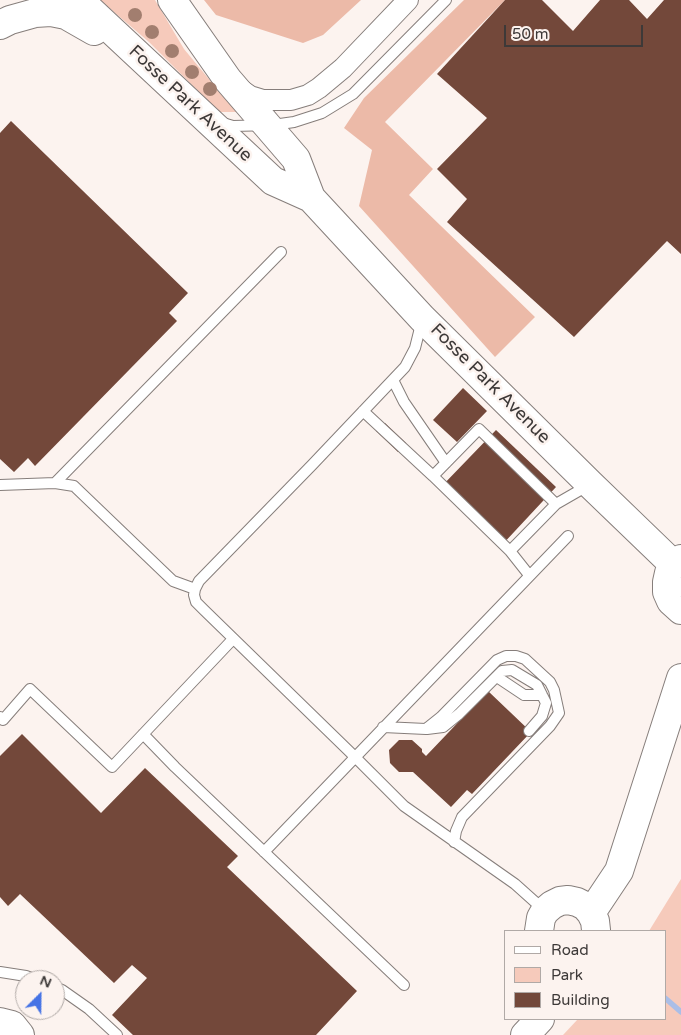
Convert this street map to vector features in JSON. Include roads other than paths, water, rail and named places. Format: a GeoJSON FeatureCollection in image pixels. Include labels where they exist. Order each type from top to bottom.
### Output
{"type":"FeatureCollection","features":[{"type":"Feature","properties":{"kind":"street"},"geometry":{"type":"LineString","coordinates":[[0,8],[6,0]]}},
{"type":"Feature","properties":{"kind":"street","name":"Fosse Park Avenue"},"geometry":{"type":"LineString","coordinates":[[74,0],[91,11],[273,181],[312,198]]}},
{"type":"Feature","properties":{"kind":"street","name":"Fosse Park Avenue"},"geometry":{"type":"LineString","coordinates":[[172,0],[228,80],[296,159],[312,198],[422,318],[590,484],[678,562]]}},
{"type":"Feature","properties":{"kind":"street"},"geometry":{"type":"LineString","coordinates":[[228,80],[250,96],[263,100],[291,100],[308,94],[319,88],[343,68],[408,0]]}},
{"type":"Feature","properties":{"kind":"street"},"geometry":{"type":"LineString","coordinates":[[0,25],[36,12],[66,15],[148,64]]}},
{"type":"Feature","properties":{"kind":"street"},"geometry":{"type":"LineString","coordinates":[[678,562],[669,573],[667,582],[671,601],[681,610]]}},
{"type":"Feature","properties":{"kind":"street"},"geometry":{"type":"LineString","coordinates":[[542,921],[552,905],[568,900],[577,902],[593,922],[619,872],[681,678]]}},
{"type":"Feature","properties":{"kind":"street"},"geometry":{"type":"LineString","coordinates":[[525,1035],[539,1020]]}},
{"type":"Feature","properties":{"kind":"street"},"geometry":{"type":"LineString","coordinates":[[0,1022],[12,1025],[20,1035]]}},
{"type":"Feature","properties":{"kind":"lane"},"geometry":{"type":"LineString","coordinates":[[207,118],[233,126],[294,122],[322,113],[353,94],[446,0]]}},
{"type":"Feature","properties":{"kind":"lane"},"geometry":{"type":"LineString","coordinates":[[55,483],[281,252]]}},
{"type":"Feature","properties":{"kind":"lane"},"geometry":{"type":"LineString","coordinates":[[422,318],[412,357],[393,380],[199,581],[195,589],[196,602],[404,806],[515,884],[542,921]]}},
{"type":"Feature","properties":{"kind":"lane"},"geometry":{"type":"LineString","coordinates":[[393,380],[404,402],[446,463]]}},
{"type":"Feature","properties":{"kind":"lane"},"geometry":{"type":"LineString","coordinates":[[363,411],[510,551],[529,575]]}},
{"type":"Feature","properties":{"kind":"lane"},"geometry":{"type":"LineString","coordinates":[[433,476],[479,429],[556,504]]}},
{"type":"Feature","properties":{"kind":"lane"},"geometry":{"type":"LineString","coordinates":[[0,485],[55,483],[74,486],[174,581],[195,589]]}},
{"type":"Feature","properties":{"kind":"lane"},"geometry":{"type":"LineString","coordinates":[[510,551],[556,504],[590,484]]}},
{"type":"Feature","properties":{"kind":"lane"},"geometry":{"type":"LineString","coordinates":[[264,852],[354,756],[568,536]]}},
{"type":"Feature","properties":{"kind":"lane"},"geometry":{"type":"LineString","coordinates":[[0,717],[2,720],[30,688],[112,767],[233,638]]}},
{"type":"Feature","properties":{"kind":"lane"},"geometry":{"type":"LineString","coordinates":[[426,729],[441,717],[497,660],[506,656],[516,656],[525,659],[550,682],[554,690],[559,713],[550,726],[462,817],[456,830],[454,842]]}},
{"type":"Feature","properties":{"kind":"lane"},"geometry":{"type":"LineString","coordinates":[[382,727],[426,729],[443,727],[451,722],[502,671],[512,670],[537,685],[546,703],[542,716],[529,730]]}},
{"type":"Feature","properties":{"kind":"lane"},"geometry":{"type":"LineString","coordinates":[[497,677],[524,695],[542,695]]}},
{"type":"Feature","properties":{"kind":"lane"},"geometry":{"type":"LineString","coordinates":[[143,734],[404,986]]}},
{"type":"Feature","properties":{"kind":"lane"},"geometry":{"type":"LineString","coordinates":[[480,786],[480,798]]}},
{"type":"Feature","properties":{"kind":"lane"},"geometry":{"type":"LineString","coordinates":[[0,972],[15,974]]}},
{"type":"Feature","properties":{"kind":"lane"},"geometry":{"type":"LineString","coordinates":[[65,992],[90,1009],[117,1035]]}},
{"type":"Feature","properties":{"kind":"waterway"},"geometry":{"type":"LineString","coordinates":[[666,999],[681,1012]]}}]}
